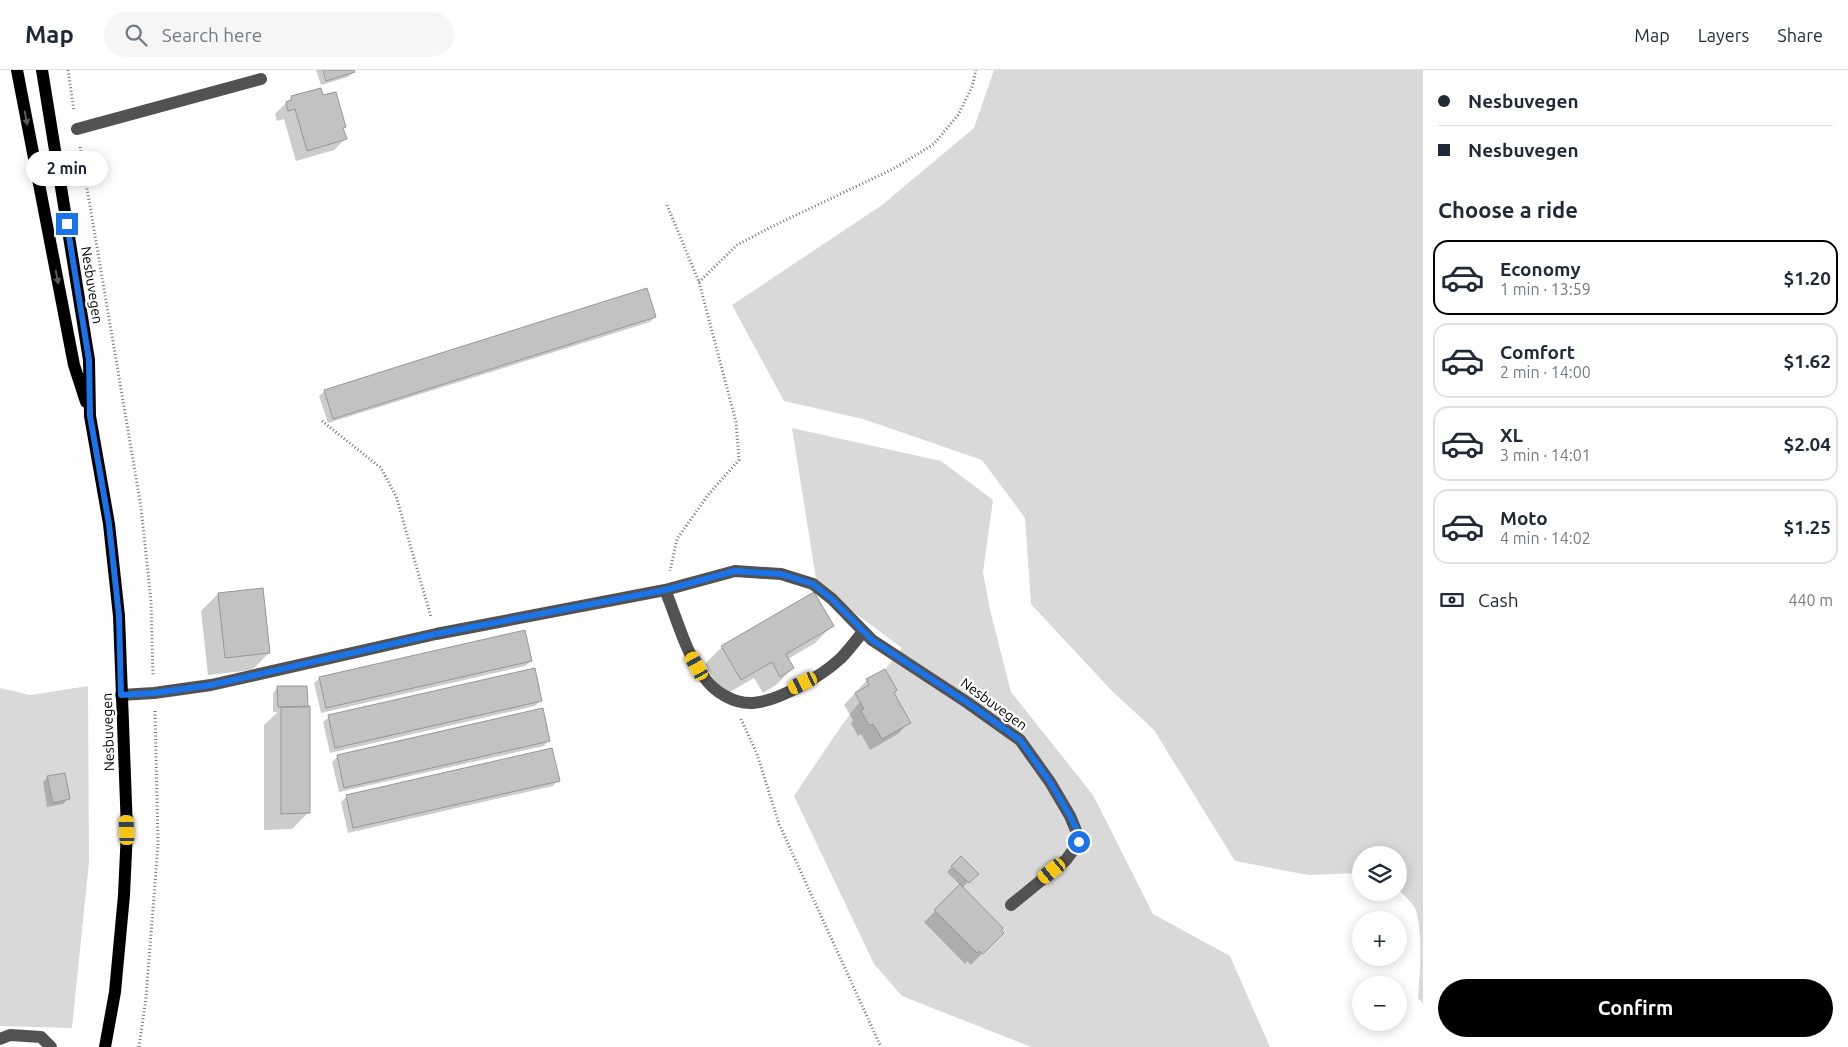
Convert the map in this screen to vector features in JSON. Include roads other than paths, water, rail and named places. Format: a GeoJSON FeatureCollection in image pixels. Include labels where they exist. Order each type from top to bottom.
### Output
{"type":"FeatureCollection","features":[{"type":"Feature","properties":{"kind":"main road","name":"Nesbuvegen"},"geometry":{"type":"LineString","coordinates":[[17,70],[74,365],[90,416],[109,524],[119,616],[126,839],[124,895],[115,992],[105,1047]]}},
{"type":"Feature","properties":{"kind":"main road","name":"Nesbuvegen"},"geometry":{"type":"LineString","coordinates":[[42,70],[89,360],[90,416]]}},
{"type":"Feature","properties":{"kind":"street"},"geometry":{"type":"LineString","coordinates":[[77,129],[261,78]]}},
{"type":"Feature","properties":{"kind":"street","name":"Nesbuvegen"},"geometry":{"type":"LineString","coordinates":[[121,695],[154,693],[211,685],[436,634],[665,590],[735,571],[781,574],[813,584],[832,599],[872,640],[968,703],[1020,740],[1050,782],[1078,832],[1079,842],[1066,860],[1011,905]]}},
{"type":"Feature","properties":{"kind":"street"},"geometry":{"type":"LineString","coordinates":[[665,590],[690,654],[704,678],[715,690],[732,700],[752,703],[774,698],[818,676],[841,658],[863,632]]}},
{"type":"Feature","properties":{"kind":"street"},"geometry":{"type":"LineString","coordinates":[[0,1038],[10,1035],[40,1037],[51,1047]]}}]}
